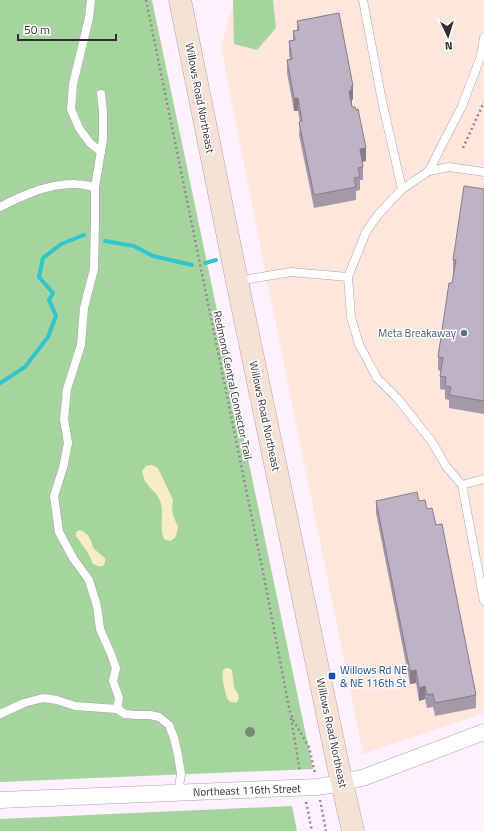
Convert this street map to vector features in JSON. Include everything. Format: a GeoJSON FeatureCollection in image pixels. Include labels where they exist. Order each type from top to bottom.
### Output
{"type":"FeatureCollection","features":[{"type":"Feature","properties":{"kind":"main road","name":"Willows Road Northeast"},"geometry":{"type":"LineString","coordinates":[[180,0],[342,783],[354,831]]}},
{"type":"Feature","properties":{"kind":"street","name":"Northeast 116th Street"},"geometry":{"type":"LineString","coordinates":[[0,800],[317,787],[342,783],[365,776],[484,732]]}},
{"type":"Feature","properties":{"kind":"lane"},"geometry":{"type":"LineString","coordinates":[[91,0],[89,18],[72,84],[71,109],[79,128],[90,143],[101,152]]}},
{"type":"Feature","properties":{"kind":"lane"},"geometry":{"type":"LineString","coordinates":[[363,0],[382,101],[402,189]]}},
{"type":"Feature","properties":{"kind":"lane"},"geometry":{"type":"LineString","coordinates":[[429,171],[462,106],[481,56],[484,38]]}},
{"type":"Feature","properties":{"kind":"lane"},"geometry":{"type":"LineString","coordinates":[[102,94],[103,139],[95,187],[94,269],[84,308],[81,345],[67,389],[64,419],[68,443],[63,468],[54,496],[59,532],[73,558],[90,580],[97,606],[100,629],[116,668],[113,682],[119,698],[117,709]]}},
{"type":"Feature","properties":{"kind":"lane"},"geometry":{"type":"LineString","coordinates":[[484,172],[449,167],[429,171],[402,189],[377,216],[366,232],[348,277],[351,317],[359,344],[377,378],[398,399],[432,442],[446,466],[462,484],[484,601]]}},
{"type":"Feature","properties":{"kind":"lane"},"geometry":{"type":"LineString","coordinates":[[0,207],[18,197],[55,185],[77,184],[95,187]]}},
{"type":"Feature","properties":{"kind":"lane"},"geometry":{"type":"LineString","coordinates":[[237,281],[291,272],[348,277]]}},
{"type":"Feature","properties":{"kind":"lane"},"geometry":{"type":"LineString","coordinates":[[462,484],[484,479]]}},
{"type":"Feature","properties":{"kind":"lane"},"geometry":{"type":"LineString","coordinates":[[0,714],[24,703],[43,698],[57,700],[75,706],[117,709],[124,714],[150,715],[159,717],[169,725],[174,738],[181,774],[178,793]]}},
{"type":"Feature","properties":{"kind":"path","name":"Redmond Central Connector Trail"},"geometry":{"type":"LineString","coordinates":[[146,0],[265,582],[289,708],[293,720],[309,747],[314,770]]}},
{"type":"Feature","properties":{"kind":"path"},"geometry":{"type":"LineString","coordinates":[[463,148],[484,102]]}},
{"type":"Feature","properties":{"kind":"path"},"geometry":{"type":"LineString","coordinates":[[289,708],[300,772]]}},
{"type":"Feature","properties":{"kind":"path"},"geometry":{"type":"LineString","coordinates":[[306,802],[312,831]]}},
{"type":"Feature","properties":{"kind":"path"},"geometry":{"type":"LineString","coordinates":[[321,808],[326,831]]}},
{"type":"Feature","properties":{"kind":"shaded area"},"geometry":{"type":"Polygon","coordinates":[[[234,0],[484,0],[484,713],[363,754],[221,47],[234,0]]]}},
{"type":"Feature","properties":{"kind":"green space"},"geometry":{"type":"Polygon","coordinates":[[[0,0],[152,0],[313,769],[0,782],[0,0]]]}},
{"type":"Feature","properties":{"kind":"green space"},"geometry":{"type":"Polygon","coordinates":[[[233,0],[273,0],[276,28],[257,50],[234,44],[233,0]]]}},
{"type":"Feature","properties":{"kind":"green space"},"geometry":{"type":"Polygon","coordinates":[[[292,806],[297,831],[0,831],[0,819],[292,806]]]}},
{"type":"Feature","properties":{"kind":"sand"},"geometry":{"type":"Polygon","coordinates":[[[152,465],[158,468],[173,500],[173,515],[178,527],[175,538],[170,541],[164,539],[163,535],[162,509],[160,500],[145,481],[142,471],[146,466],[152,465]]]}},
{"type":"Feature","properties":{"kind":"sand"},"geometry":{"type":"Polygon","coordinates":[[[80,530],[88,535],[94,549],[105,558],[103,566],[93,564],[88,553],[76,536],[76,532],[80,530]]]}},
{"type":"Feature","properties":{"kind":"sand"},"geometry":{"type":"Polygon","coordinates":[[[226,668],[232,670],[234,687],[239,699],[236,703],[228,700],[226,693],[223,681],[223,670],[226,668]]]}},
{"type":"Feature","properties":{"kind":"building"},"geometry":{"type":"Polygon","coordinates":[[[339,13],[353,86],[351,87],[352,90],[349,91],[352,107],[355,107],[356,110],[358,109],[366,148],[360,149],[363,167],[358,168],[360,177],[354,178],[356,187],[314,195],[299,122],[302,121],[298,98],[294,98],[287,60],[292,59],[289,41],[295,40],[293,31],[299,30],[297,21],[339,13]]]}},
{"type":"Feature","properties":{"kind":"building","name":"Meta Breakaway"},"geometry":{"type":"Polygon","coordinates":[[[464,186],[484,189],[484,401],[449,395],[451,387],[445,386],[446,377],[440,376],[443,358],[438,357],[449,283],[452,283],[456,260],[453,260],[464,186]]]}},
{"type":"Feature","properties":{"kind":"building"},"geometry":{"type":"Polygon","coordinates":[[[417,492],[419,501],[425,500],[427,509],[432,508],[436,525],[442,524],[476,695],[435,703],[433,694],[427,695],[425,686],[419,688],[416,670],[410,671],[376,501],[417,492]]]}},
{"type":"Feature","properties":{"kind":"waterway"},"geometry":{"type":"LineString","coordinates":[[0,383],[25,367],[48,337],[56,316],[49,300],[53,293],[39,277],[43,258],[61,244],[84,235]]}},
{"type":"Feature","properties":{"kind":"waterway"},"geometry":{"type":"LineString","coordinates":[[105,241],[134,246],[153,256],[192,265]]}},
{"type":"Feature","properties":{"kind":"waterway"},"geometry":{"type":"LineString","coordinates":[[205,263],[216,260]]}},
{"type":"Feature","properties":{"kind":"place","name":"Meta Breakaway"},"geometry":{"type":"Point","coordinates":[464,333]}},
{"type":"Feature","properties":{"kind":"place","name":"Willows Rd NE & NE 116th St"},"geometry":{"type":"Point","coordinates":[332,676]}}]}
